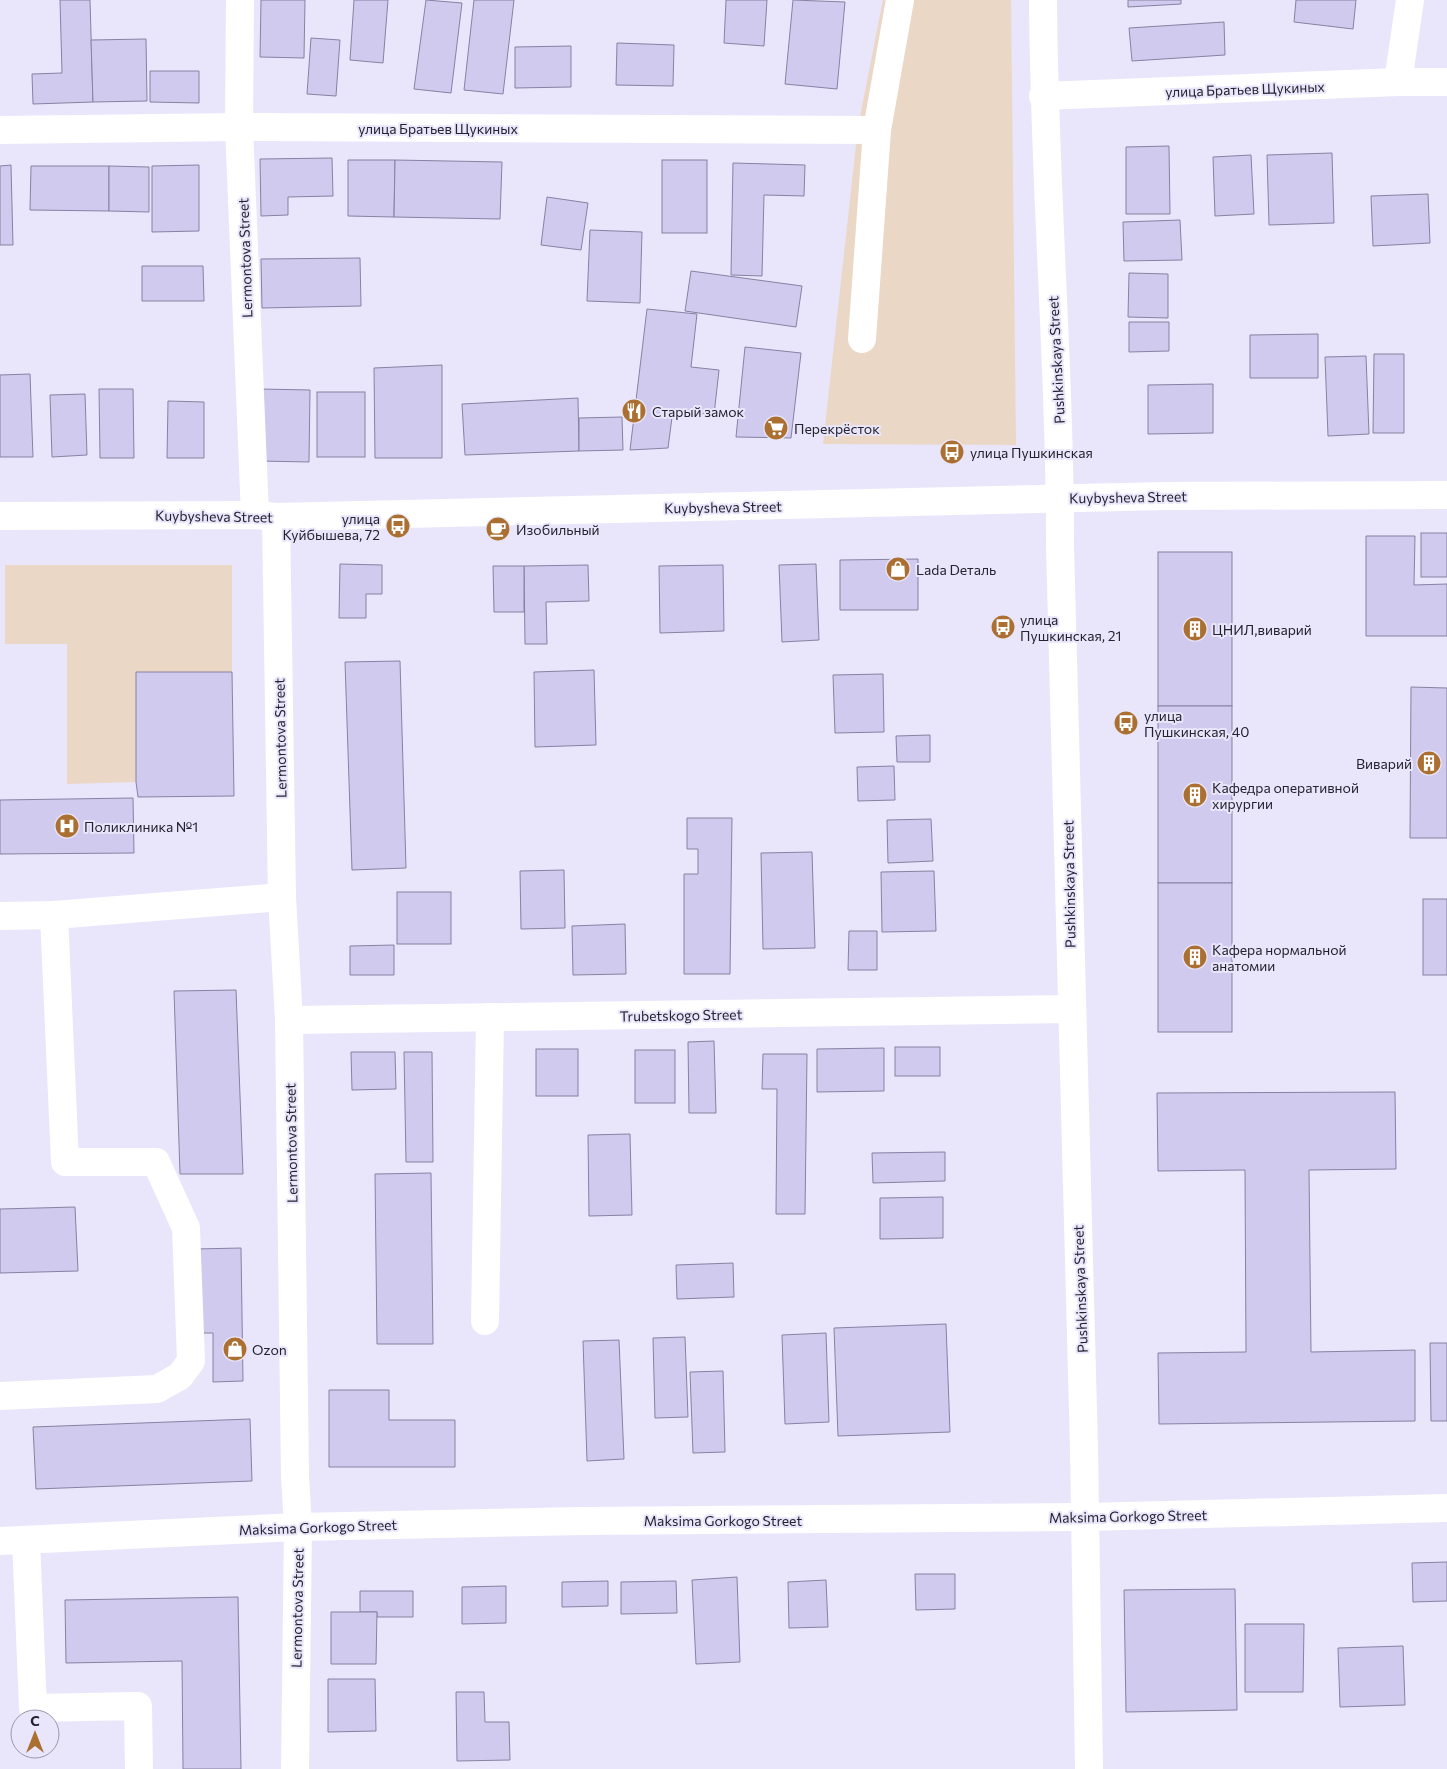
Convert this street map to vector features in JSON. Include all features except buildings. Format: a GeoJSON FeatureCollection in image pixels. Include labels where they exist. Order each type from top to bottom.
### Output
{"type":"FeatureCollection","features":[{"type":"Feature","properties":{"kind":"street","name":"Lermontova Street"},"geometry":{"type":"LineString","coordinates":[[240,0],[240,127],[265,516],[289,1020],[298,1527],[295,1769]]}},
{"type":"Feature","properties":{"kind":"street"},"geometry":{"type":"LineString","coordinates":[[862,339],[877,130],[900,0]]}},
{"type":"Feature","properties":{"kind":"street","name":"Pushkinskaya Street"},"geometry":{"type":"LineString","coordinates":[[1043,0],[1044,96],[1059,443],[1086,1518],[1090,1769]]}},
{"type":"Feature","properties":{"kind":"street"},"geometry":{"type":"LineString","coordinates":[[1398,82],[1410,0]]}},
{"type":"Feature","properties":{"kind":"street","name":"улица Братьев Щукиных"},"geometry":{"type":"LineString","coordinates":[[1044,96],[1398,82],[1447,82]]}},
{"type":"Feature","properties":{"kind":"street","name":"улица Братьев Щукиных"},"geometry":{"type":"LineString","coordinates":[[0,130],[240,127],[877,130]]}},
{"type":"Feature","properties":{"kind":"street","name":"Kuybysheva Street"},"geometry":{"type":"LineString","coordinates":[[0,516],[265,516],[1165,496],[1447,495]]}},
{"type":"Feature","properties":{"kind":"street"},"geometry":{"type":"LineString","coordinates":[[0,916],[54,915],[282,897]]}},
{"type":"Feature","properties":{"kind":"street"},"geometry":{"type":"LineString","coordinates":[[0,1396],[157,1389],[180,1376],[191,1360],[186,1228],[156,1162],[65,1162],[54,915]]}},
{"type":"Feature","properties":{"kind":"street","name":"Trubetskogo Street"},"geometry":{"type":"LineString","coordinates":[[289,1020],[1072,1009]]}},
{"type":"Feature","properties":{"kind":"street"},"geometry":{"type":"LineString","coordinates":[[484,1321],[490,1018]]}},
{"type":"Feature","properties":{"kind":"street","name":"Maksima Gorkogo Street"},"geometry":{"type":"LineString","coordinates":[[13,1540],[298,1527],[584,1521],[1086,1518],[1447,1508]]}},
{"type":"Feature","properties":{"kind":"street"},"geometry":{"type":"LineString","coordinates":[[13,1540],[33,1708],[138,1706],[139,1769]]}},
{"type":"Feature","properties":{"kind":"shaded area"},"geometry":{"type":"Polygon","coordinates":[[[883,0],[1011,0],[1016,445],[823,444],[858,127],[883,0]]]}},
{"type":"Feature","properties":{"kind":"shaded area"},"geometry":{"type":"Polygon","coordinates":[[[5,565],[232,565],[232,672],[136,673],[136,782],[67,784],[67,644],[5,644],[5,565]]]}},
{"type":"Feature","properties":{"kind":"place","name":"Старый замок"},"geometry":{"type":"Point","coordinates":[634,411]}},
{"type":"Feature","properties":{"kind":"place","name":"Перекрёсток"},"geometry":{"type":"Point","coordinates":[776,428]}},
{"type":"Feature","properties":{"kind":"place","name":"улица Пушкинская"},"geometry":{"type":"Point","coordinates":[952,452]}},
{"type":"Feature","properties":{"kind":"place","name":"улица Куйбышева, 72"},"geometry":{"type":"Point","coordinates":[398,526]}},
{"type":"Feature","properties":{"kind":"place","name":"Изобильный"},"geometry":{"type":"Point","coordinates":[498,529]}},
{"type":"Feature","properties":{"kind":"place","name":"Lada Dеталь"},"geometry":{"type":"Point","coordinates":[898,569]}},
{"type":"Feature","properties":{"kind":"place","name":"улица Пушкинская, 21"},"geometry":{"type":"Point","coordinates":[1003,627]}},
{"type":"Feature","properties":{"kind":"place","name":"ЦНИЛ,виварий"},"geometry":{"type":"Point","coordinates":[1195,629]}},
{"type":"Feature","properties":{"kind":"place","name":"улица Пушкинская, 40"},"geometry":{"type":"Point","coordinates":[1126,723]}},
{"type":"Feature","properties":{"kind":"place","name":"Виварий"},"geometry":{"type":"Point","coordinates":[1429,763]}},
{"type":"Feature","properties":{"kind":"place","name":"Кафедра оперативной хирургии"},"geometry":{"type":"Point","coordinates":[1195,795]}},
{"type":"Feature","properties":{"kind":"place","name":"Поликлиника №1"},"geometry":{"type":"Point","coordinates":[67,826]}},
{"type":"Feature","properties":{"kind":"place","name":"Кафера нормальной анатомии"},"geometry":{"type":"Point","coordinates":[1195,957]}},
{"type":"Feature","properties":{"kind":"place","name":"Ozon"},"geometry":{"type":"Point","coordinates":[235,1349]}}]}
